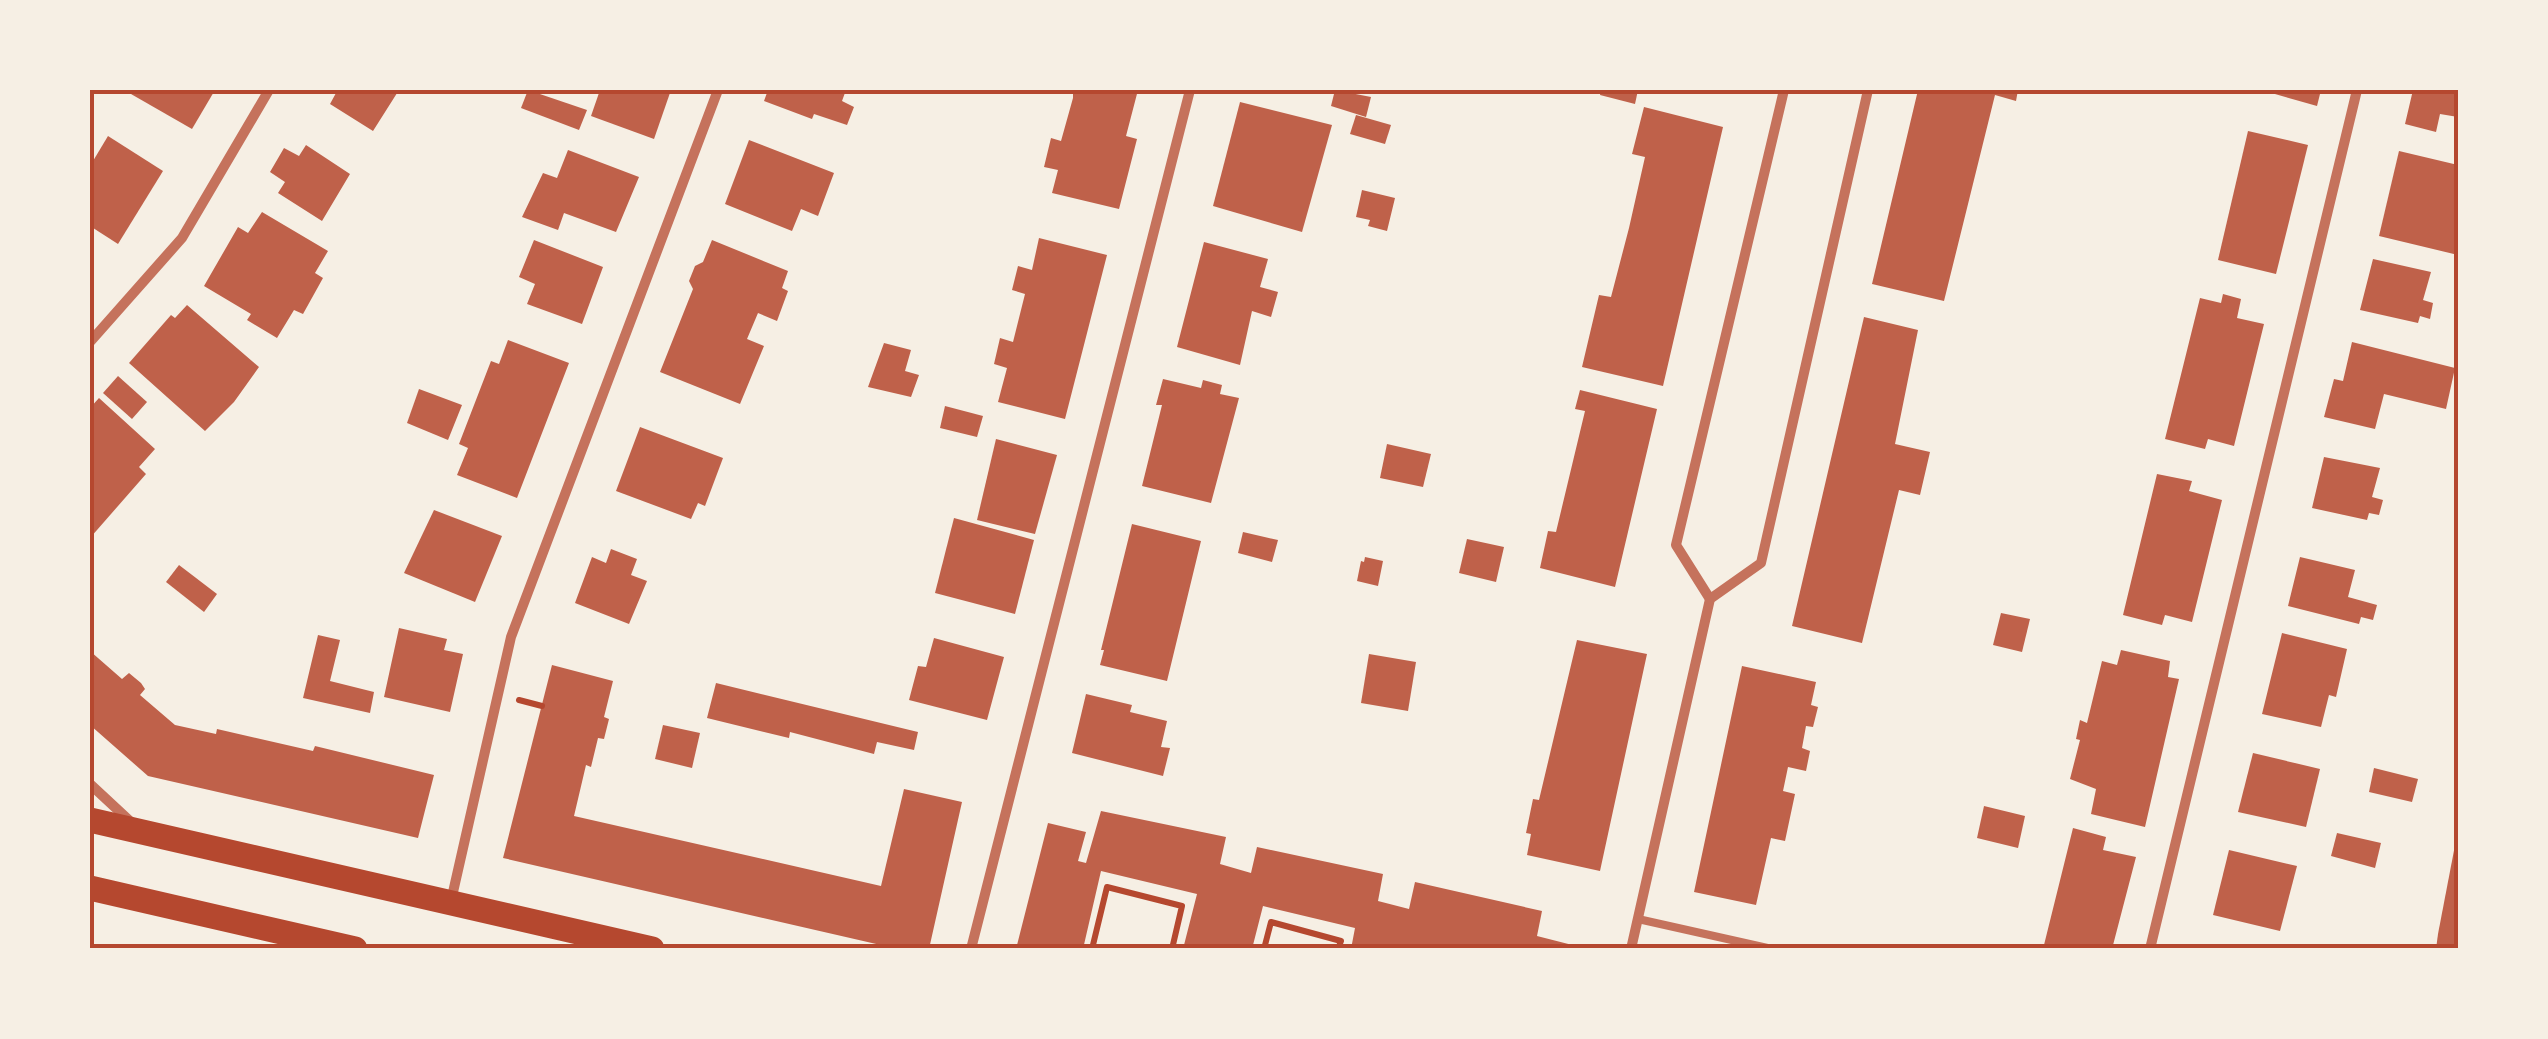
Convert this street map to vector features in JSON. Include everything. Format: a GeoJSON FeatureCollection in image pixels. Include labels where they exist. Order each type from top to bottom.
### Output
{"type":"FeatureCollection","features":[{"type":"Feature","properties":{"kind":"main road"},"geometry":{"type":"LineString","coordinates":[[90,820],[652,949]]}},
{"type":"Feature","properties":{"kind":"main road"},"geometry":{"type":"LineString","coordinates":[[90,888],[355,949]]}},
{"type":"Feature","properties":{"kind":"street"},"geometry":{"type":"LineString","coordinates":[[90,342],[182,238],[269,90]]}},
{"type":"Feature","properties":{"kind":"street"},"geometry":{"type":"LineString","coordinates":[[451,902],[511,636],[718,90]]}},
{"type":"Feature","properties":{"kind":"street"},"geometry":{"type":"LineString","coordinates":[[972,949],[1190,90]]}},
{"type":"Feature","properties":{"kind":"street"},"geometry":{"type":"LineString","coordinates":[[1710,599],[1676,545],[1784,90]]}},
{"type":"Feature","properties":{"kind":"street"},"geometry":{"type":"LineString","coordinates":[[1632,949],[1710,599],[1760,563],[1868,90]]}},
{"type":"Feature","properties":{"kind":"street"},"geometry":{"type":"LineString","coordinates":[[2150,949],[2357,90]]}},
{"type":"Feature","properties":{"kind":"street"},"geometry":{"type":"LineString","coordinates":[[90,784],[141,832]]}},
{"type":"Feature","properties":{"kind":"lane"},"geometry":{"type":"LineString","coordinates":[[1638,919],[1772,949]]}},
{"type":"Feature","properties":{"kind":"path"},"geometry":{"type":"LineString","coordinates":[[516,700],[542,706]]}},
{"type":"Feature","properties":{"kind":"path"},"geometry":{"type":"LineString","coordinates":[[1092,949],[1107,887],[1182,906],[1172,949]]}},
{"type":"Feature","properties":{"kind":"path"},"geometry":{"type":"LineString","coordinates":[[1264,949],[1272,922],[1340,941],[1338,949]]}},
{"type":"Feature","properties":{"kind":"building"},"geometry":{"type":"Polygon","coordinates":[[[124,90],[215,90],[192,129],[124,90]]]}},
{"type":"Feature","properties":{"kind":"building"},"geometry":{"type":"Polygon","coordinates":[[[331,90],[399,90],[373,131],[330,104],[336,93],[331,90]]]}},
{"type":"Feature","properties":{"kind":"building"},"geometry":{"type":"Polygon","coordinates":[[[528,90],[587,110],[579,130],[521,108],[528,90]]]}},
{"type":"Feature","properties":{"kind":"building"},"geometry":{"type":"Polygon","coordinates":[[[600,90],[671,90],[654,139],[591,116],[600,90]]]}},
{"type":"Feature","properties":{"kind":"building"},"geometry":{"type":"Polygon","coordinates":[[[768,90],[846,90],[842,101],[854,107],[847,125],[814,114],[812,119],[764,101],[768,90]]]}},
{"type":"Feature","properties":{"kind":"building"},"geometry":{"type":"Polygon","coordinates":[[[1063,90],[1138,90],[1126,136],[1137,139],[1119,209],[1052,193],[1058,170],[1044,167],[1051,138],[1061,141],[1073,98],[1073,94],[1063,90]]]}},
{"type":"Feature","properties":{"kind":"building"},"geometry":{"type":"Polygon","coordinates":[[[1335,90],[1371,97],[1366,117],[1331,106],[1335,90]]]}},
{"type":"Feature","properties":{"kind":"building"},"geometry":{"type":"Polygon","coordinates":[[[1601,90],[1638,90],[1635,104],[1600,95],[1601,90]]]}},
{"type":"Feature","properties":{"kind":"building"},"geometry":{"type":"Polygon","coordinates":[[[1918,90],[2018,90],[2016,101],[1995,95],[1944,301],[1872,284],[1918,90]]]}},
{"type":"Feature","properties":{"kind":"building"},"geometry":{"type":"Polygon","coordinates":[[[2261,90],[2321,90],[2317,106],[2261,90]]]}},
{"type":"Feature","properties":{"kind":"building"},"geometry":{"type":"Polygon","coordinates":[[[2413,90],[2458,90],[2458,117],[2440,114],[2436,132],[2405,124],[2413,90]]]}},
{"type":"Feature","properties":{"kind":"building"},"geometry":{"type":"Polygon","coordinates":[[[1240,102],[1332,125],[1302,232],[1213,206],[1240,102]]]}},
{"type":"Feature","properties":{"kind":"building"},"geometry":{"type":"Polygon","coordinates":[[[1644,107],[1723,127],[1663,386],[1582,367],[1599,295],[1611,297],[1629,228],[1645,157],[1632,154],[1644,107]]]}},
{"type":"Feature","properties":{"kind":"building"},"geometry":{"type":"Polygon","coordinates":[[[1356,115],[1391,125],[1385,144],[1350,134],[1356,115]]]}},
{"type":"Feature","properties":{"kind":"building"},"geometry":{"type":"Polygon","coordinates":[[[2248,131],[2308,145],[2276,274],[2218,260],[2248,131]]]}},
{"type":"Feature","properties":{"kind":"building"},"geometry":{"type":"Polygon","coordinates":[[[108,136],[163,171],[118,244],[90,226],[90,166],[108,136]]]}},
{"type":"Feature","properties":{"kind":"building"},"geometry":{"type":"Polygon","coordinates":[[[749,140],[834,173],[818,216],[801,209],[792,231],[725,204],[749,140]]]}},
{"type":"Feature","properties":{"kind":"building"},"geometry":{"type":"Polygon","coordinates":[[[306,145],[350,174],[322,221],[278,193],[285,182],[270,172],[284,148],[299,156],[306,145]]]}},
{"type":"Feature","properties":{"kind":"building"},"geometry":{"type":"Polygon","coordinates":[[[568,150],[639,177],[616,232],[564,213],[558,230],[522,217],[543,173],[557,178],[568,150]]]}},
{"type":"Feature","properties":{"kind":"building"},"geometry":{"type":"Polygon","coordinates":[[[2399,151],[2458,165],[2458,255],[2379,236],[2399,151]]]}},
{"type":"Feature","properties":{"kind":"building"},"geometry":{"type":"Polygon","coordinates":[[[1362,190],[1395,198],[1387,231],[1368,226],[1370,220],[1356,217],[1362,190]]]}},
{"type":"Feature","properties":{"kind":"building"},"geometry":{"type":"Polygon","coordinates":[[[262,212],[328,251],[315,273],[323,278],[303,314],[294,310],[277,338],[247,320],[251,314],[204,286],[238,227],[248,233],[262,212]]]}},
{"type":"Feature","properties":{"kind":"building"},"geometry":{"type":"Polygon","coordinates":[[[1039,238],[1107,255],[1065,419],[998,402],[1007,368],[994,364],[1000,338],[1013,342],[1025,294],[1012,290],[1018,266],[1032,270],[1039,238]]]}},
{"type":"Feature","properties":{"kind":"building"},"geometry":{"type":"Polygon","coordinates":[[[534,240],[603,267],[582,324],[527,304],[535,284],[519,277],[534,240]]]}},
{"type":"Feature","properties":{"kind":"building"},"geometry":{"type":"Polygon","coordinates":[[[712,240],[788,271],[782,288],[788,291],[777,321],[758,313],[747,339],[764,346],[740,404],[660,372],[693,289],[689,281],[712,240]]]}},
{"type":"Feature","properties":{"kind":"building"},"geometry":{"type":"Polygon","coordinates":[[[1204,242],[1268,259],[1260,287],[1278,292],[1271,317],[1252,311],[1240,365],[1177,347],[1204,242]]]}},
{"type":"Feature","properties":{"kind":"building"},"geometry":{"type":"Polygon","coordinates":[[[2373,259],[2431,272],[2423,300],[2433,303],[2430,319],[2420,316],[2418,323],[2360,310],[2373,259]]]}},
{"type":"Feature","properties":{"kind":"building"},"geometry":{"type":"Polygon","coordinates":[[[2223,294],[2241,299],[2237,318],[2264,324],[2234,446],[2208,439],[2205,449],[2165,439],[2200,298],[2221,303],[2223,294]]]}},
{"type":"Feature","properties":{"kind":"building"},"geometry":{"type":"Polygon","coordinates":[[[187,305],[259,367],[234,402],[205,431],[129,363],[171,315],[175,318],[187,305]]]}},
{"type":"Feature","properties":{"kind":"building"},"geometry":{"type":"Polygon","coordinates":[[[1864,317],[1918,330],[1895,444],[1930,452],[1920,495],[1899,490],[1862,643],[1792,626],[1864,317]]]}},
{"type":"Feature","properties":{"kind":"building"},"geometry":{"type":"Polygon","coordinates":[[[508,340],[569,363],[517,498],[457,475],[468,448],[459,444],[491,361],[499,364],[508,340]]]}},
{"type":"Feature","properties":{"kind":"building"},"geometry":{"type":"Polygon","coordinates":[[[2352,342],[2455,368],[2446,409],[2384,394],[2375,429],[2324,417],[2334,379],[2343,381],[2352,342]]]}},
{"type":"Feature","properties":{"kind":"building"},"geometry":{"type":"Polygon","coordinates":[[[884,343],[911,350],[905,371],[919,375],[911,397],[868,387],[884,343]]]}},
{"type":"Feature","properties":{"kind":"building"},"geometry":{"type":"Polygon","coordinates":[[[118,376],[147,402],[132,419],[103,393],[118,376]]]}},
{"type":"Feature","properties":{"kind":"building"},"geometry":{"type":"Polygon","coordinates":[[[1163,379],[1201,388],[1203,380],[1222,385],[1220,394],[1239,398],[1211,503],[1142,486],[1162,405],[1156,405],[1163,379]]]}},
{"type":"Feature","properties":{"kind":"building"},"geometry":{"type":"Polygon","coordinates":[[[419,389],[462,405],[448,440],[407,423],[419,389]]]}},
{"type":"Feature","properties":{"kind":"building"},"geometry":{"type":"Polygon","coordinates":[[[1580,390],[1657,409],[1615,587],[1540,568],[1548,531],[1556,532],[1585,411],[1575,409],[1580,390]]]}},
{"type":"Feature","properties":{"kind":"building"},"geometry":{"type":"Polygon","coordinates":[[[99,398],[155,449],[139,467],[146,474],[90,538],[90,408],[99,398]]]}},
{"type":"Feature","properties":{"kind":"building"},"geometry":{"type":"Polygon","coordinates":[[[945,406],[983,416],[977,437],[940,428],[945,406]]]}},
{"type":"Feature","properties":{"kind":"building"},"geometry":{"type":"Polygon","coordinates":[[[640,427],[723,458],[705,506],[698,503],[691,519],[616,491],[640,427]]]}},
{"type":"Feature","properties":{"kind":"building"},"geometry":{"type":"Polygon","coordinates":[[[996,439],[1057,455],[1035,534],[977,520],[996,439]]]}},
{"type":"Feature","properties":{"kind":"building"},"geometry":{"type":"Polygon","coordinates":[[[1387,444],[1431,454],[1423,487],[1380,478],[1387,444]]]}},
{"type":"Feature","properties":{"kind":"building"},"geometry":{"type":"Polygon","coordinates":[[[2324,457],[2380,468],[2372,497],[2383,500],[2379,515],[2369,513],[2367,520],[2312,508],[2324,457]]]}},
{"type":"Feature","properties":{"kind":"building"},"geometry":{"type":"Polygon","coordinates":[[[2157,474],[2192,481],[2189,491],[2222,500],[2192,622],[2165,615],[2162,625],[2123,615],[2157,474]]]}},
{"type":"Feature","properties":{"kind":"building"},"geometry":{"type":"Polygon","coordinates":[[[434,510],[502,536],[475,602],[404,573],[434,510]]]}},
{"type":"Feature","properties":{"kind":"building"},"geometry":{"type":"Polygon","coordinates":[[[954,518],[1034,540],[1015,614],[935,593],[954,518]]]}},
{"type":"Feature","properties":{"kind":"building"},"geometry":{"type":"Polygon","coordinates":[[[1132,524],[1201,541],[1167,681],[1100,665],[1132,524]]]}},
{"type":"Feature","properties":{"kind":"building"},"geometry":{"type":"Polygon","coordinates":[[[1243,532],[1278,540],[1272,562],[1238,553],[1243,532]]]}},
{"type":"Feature","properties":{"kind":"building"},"geometry":{"type":"Polygon","coordinates":[[[1467,539],[1504,547],[1496,582],[1459,573],[1467,539]]]}},
{"type":"Feature","properties":{"kind":"building"},"geometry":{"type":"Polygon","coordinates":[[[611,549],[637,559],[631,575],[647,581],[629,624],[575,603],[592,557],[606,563],[611,549]]]}},
{"type":"Feature","properties":{"kind":"building"},"geometry":{"type":"Polygon","coordinates":[[[1365,557],[1383,561],[1378,586],[1357,581],[1365,557]]]}},
{"type":"Feature","properties":{"kind":"building"},"geometry":{"type":"Polygon","coordinates":[[[2300,557],[2355,570],[2348,597],[2377,605],[2373,620],[2361,617],[2359,624],[2288,606],[2300,557]]]}},
{"type":"Feature","properties":{"kind":"building"},"geometry":{"type":"Polygon","coordinates":[[[179,565],[217,594],[204,612],[166,582],[179,565]]]}},
{"type":"Feature","properties":{"kind":"building"},"geometry":{"type":"Polygon","coordinates":[[[2001,613],[2030,619],[2022,652],[1993,645],[2001,613]]]}},
{"type":"Feature","properties":{"kind":"building"},"geometry":{"type":"Polygon","coordinates":[[[399,628],[447,639],[444,650],[463,654],[450,712],[384,697],[399,628]]]}},
{"type":"Feature","properties":{"kind":"building"},"geometry":{"type":"Polygon","coordinates":[[[2282,633],[2347,649],[2336,697],[2329,695],[2321,727],[2262,714],[2282,633]]]}},
{"type":"Feature","properties":{"kind":"building"},"geometry":{"type":"Polygon","coordinates":[[[318,635],[340,640],[330,681],[374,692],[370,713],[303,698],[318,635]]]}},
{"type":"Feature","properties":{"kind":"building"},"geometry":{"type":"Polygon","coordinates":[[[934,638],[1004,657],[987,720],[909,700],[918,666],[926,667],[934,638]]]}},
{"type":"Feature","properties":{"kind":"building"},"geometry":{"type":"Polygon","coordinates":[[[1577,640],[1647,654],[1600,871],[1527,855],[1531,834],[1526,833],[1533,799],[1539,800],[1577,640]]]}},
{"type":"Feature","properties":{"kind":"building"},"geometry":{"type":"Polygon","coordinates":[[[2121,650],[2170,661],[2168,677],[2179,679],[2145,827],[2091,814],[2096,789],[2070,779],[2080,740],[2076,739],[2080,720],[2087,723],[2102,661],[2117,665],[2121,650]]]}},
{"type":"Feature","properties":{"kind":"building"},"geometry":{"type":"Polygon","coordinates":[[[90,651],[122,679],[129,673],[141,683],[145,689],[140,695],[175,725],[216,734],[217,729],[313,751],[315,746],[434,775],[418,838],[148,776],[90,725],[90,651]]]}},
{"type":"Feature","properties":{"kind":"building"},"geometry":{"type":"Polygon","coordinates":[[[1369,654],[1416,662],[1408,711],[1361,703],[1369,654]]]}},
{"type":"Feature","properties":{"kind":"building"},"geometry":{"type":"Polygon","coordinates":[[[552,665],[613,681],[604,717],[609,719],[604,739],[598,738],[591,767],[586,765],[574,816],[881,886],[904,789],[962,802],[929,949],[898,949],[503,858],[552,665]]]}},
{"type":"Feature","properties":{"kind":"building"},"geometry":{"type":"Polygon","coordinates":[[[1742,666],[1816,682],[1811,705],[1818,707],[1813,727],[1806,726],[1802,748],[1810,751],[1806,771],[1788,767],[1783,791],[1795,794],[1785,841],[1771,838],[1756,905],[1694,892],[1742,666]]]}},
{"type":"Feature","properties":{"kind":"building"},"geometry":{"type":"Polygon","coordinates":[[[716,683],[918,732],[914,750],[877,742],[874,754],[790,732],[789,738],[707,718],[716,683]]]}},
{"type":"Feature","properties":{"kind":"building"},"geometry":{"type":"Polygon","coordinates":[[[1086,694],[1132,705],[1130,712],[1167,721],[1161,747],[1170,748],[1163,776],[1072,753],[1086,694]]]}},
{"type":"Feature","properties":{"kind":"building"},"geometry":{"type":"Polygon","coordinates":[[[663,725],[700,733],[692,768],[655,759],[663,725]]]}},
{"type":"Feature","properties":{"kind":"building"},"geometry":{"type":"Polygon","coordinates":[[[2253,753],[2320,769],[2306,827],[2238,812],[2253,753]]]}},
{"type":"Feature","properties":{"kind":"building"},"geometry":{"type":"Polygon","coordinates":[[[2374,768],[2418,779],[2412,802],[2369,792],[2374,768]]]}},
{"type":"Feature","properties":{"kind":"building"},"geometry":{"type":"Polygon","coordinates":[[[1984,806],[2025,816],[2018,848],[1977,838],[1984,806]]]}},
{"type":"Feature","properties":{"kind":"building"},"geometry":{"type":"Polygon","coordinates":[[[1101,811],[1226,837],[1220,864],[1251,873],[1257,847],[1383,874],[1378,901],[1409,909],[1415,882],[1542,911],[1537,936],[1588,949],[1351,949],[1355,928],[1263,906],[1252,949],[1183,949],[1197,894],[1101,871],[1083,949],[1016,949],[1048,823],[1086,832],[1078,861],[1086,863],[1101,811]]]}},
{"type":"Feature","properties":{"kind":"building"},"geometry":{"type":"Polygon","coordinates":[[[2073,828],[2106,837],[2103,850],[2136,857],[2112,949],[2043,949],[2073,828]]]}},
{"type":"Feature","properties":{"kind":"building"},"geometry":{"type":"Polygon","coordinates":[[[2337,833],[2381,843],[2375,868],[2331,856],[2337,833]]]}},
{"type":"Feature","properties":{"kind":"building"},"geometry":{"type":"Polygon","coordinates":[[[2456,840],[2458,949],[2436,949],[2438,934],[2456,840]]]}},
{"type":"Feature","properties":{"kind":"building"},"geometry":{"type":"Polygon","coordinates":[[[2229,850],[2297,866],[2280,931],[2213,915],[2229,850]]]}}]}
